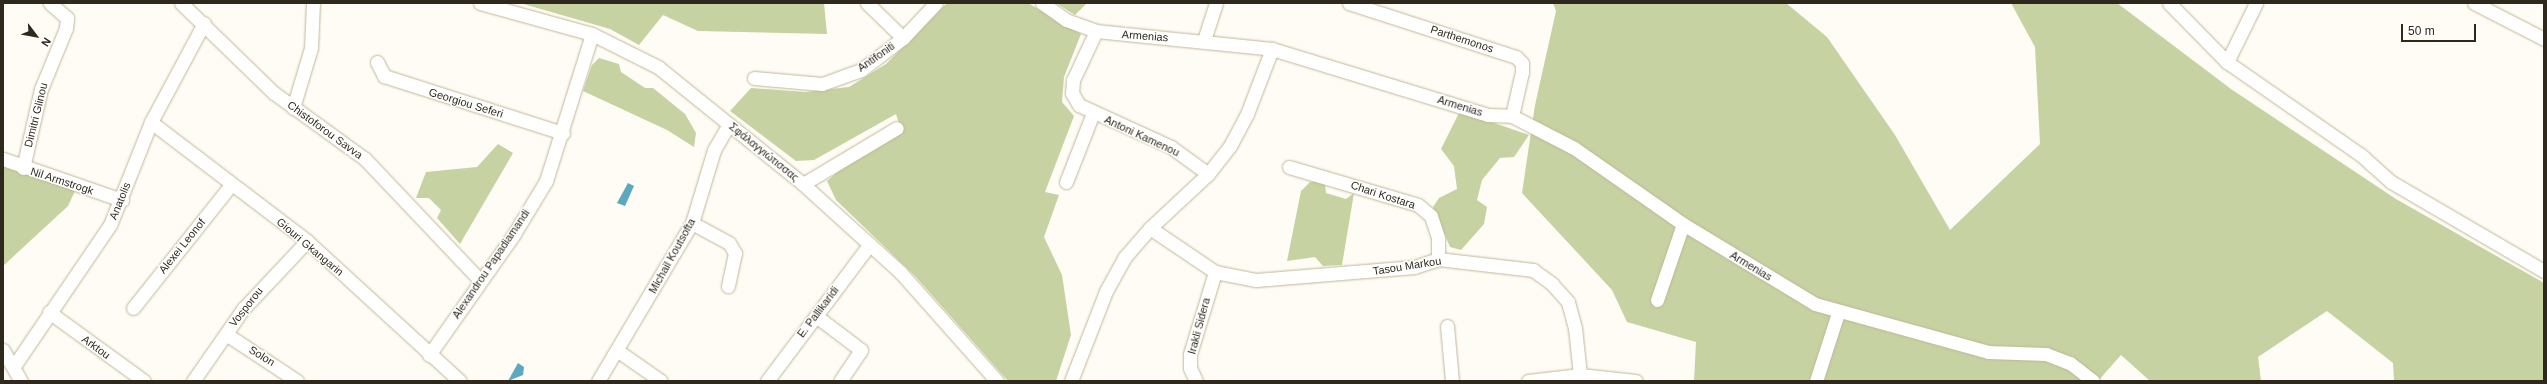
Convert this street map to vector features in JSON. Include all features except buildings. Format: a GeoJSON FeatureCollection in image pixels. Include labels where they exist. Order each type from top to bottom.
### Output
{"type":"FeatureCollection","features":[{"type":"Feature","properties":{"kind":"street","name":"Dimitri Glinou"},"geometry":{"type":"LineString","coordinates":[[23,168],[41,89],[66,28],[67,18],[50,3]]}},
{"type":"Feature","properties":{"kind":"street","name":"Chistoforou Savva"},"geometry":{"type":"LineString","coordinates":[[181,3],[293,108],[365,159],[480,280]]}},
{"type":"Feature","properties":{"kind":"street"},"geometry":{"type":"LineString","coordinates":[[293,108],[311,48],[313,3]]}},
{"type":"Feature","properties":{"kind":"street","name":"Σφάλαγγιώτισσας"},"geometry":{"type":"LineString","coordinates":[[480,3],[592,34],[658,67],[803,184],[870,244],[908,280],[997,381]]}},
{"type":"Feature","properties":{"kind":"street"},"geometry":{"type":"LineString","coordinates":[[866,3],[903,38]]}},
{"type":"Feature","properties":{"kind":"street","name":"Antifoniti"},"geometry":{"type":"LineString","coordinates":[[754,78],[822,84],[861,70],[903,38],[936,3]]}},
{"type":"Feature","properties":{"kind":"street","name":"Armenias"},"geometry":{"type":"LineString","coordinates":[[1042,3],[1066,20],[1096,31],[1204,40],[1272,48],[1488,115],[1512,116],[1574,148],[1683,224],[1804,297],[1838,313],[1912,328],[1988,352],[2046,354],[2070,363],[2093,381]]}},
{"type":"Feature","properties":{"kind":"street"},"geometry":{"type":"LineString","coordinates":[[1204,40],[1216,3]]}},
{"type":"Feature","properties":{"kind":"street","name":"Parthemonos"},"geometry":{"type":"LineString","coordinates":[[1349,3],[1516,57],[1522,63],[1522,72],[1512,116]]}},
{"type":"Feature","properties":{"kind":"street"},"geometry":{"type":"LineString","coordinates":[[2169,3],[2227,62],[2361,155],[2391,182],[2544,271]]}},
{"type":"Feature","properties":{"kind":"street"},"geometry":{"type":"LineString","coordinates":[[2227,62],[2256,3]]}},
{"type":"Feature","properties":{"kind":"street"},"geometry":{"type":"LineString","coordinates":[[2474,3],[2544,39]]}},
{"type":"Feature","properties":{"kind":"street","name":"Anatolis"},"geometry":{"type":"LineString","coordinates":[[14,366],[49,312],[110,225],[122,200],[151,122],[204,23]]}},
{"type":"Feature","properties":{"kind":"street","name":"Antoni Kamenou"},"geometry":{"type":"LineString","coordinates":[[1096,31],[1073,80],[1072,93],[1079,105],[1094,114],[1171,147],[1208,174]]}},
{"type":"Feature","properties":{"kind":"street","name":"Alexandrou Papadiamandi"},"geometry":{"type":"LineString","coordinates":[[429,355],[480,280],[514,234],[546,181],[563,133],[592,34]]}},
{"type":"Feature","properties":{"kind":"street"},"geometry":{"type":"LineString","coordinates":[[1070,381],[1106,291],[1124,258],[1150,228],[1208,174],[1230,146],[1247,114],[1272,48]]}},
{"type":"Feature","properties":{"kind":"street","name":"Georgiou Seferi"},"geometry":{"type":"LineString","coordinates":[[377,62],[384,76],[563,133]]}},
{"type":"Feature","properties":{"kind":"street","name":"Antoni Kamenou"},"geometry":{"type":"LineString","coordinates":[[1066,182],[1094,114]]}},
{"type":"Feature","properties":{"kind":"street","name":"Giouri Gkangarin"},"geometry":{"type":"LineString","coordinates":[[151,122],[231,185],[307,241],[429,355],[460,381]]}},
{"type":"Feature","properties":{"kind":"street","name":"Michail Koutsofta"},"geometry":{"type":"LineString","coordinates":[[598,381],[618,351],[692,223],[714,150],[729,124]]}},
{"type":"Feature","properties":{"kind":"street"},"geometry":{"type":"LineString","coordinates":[[803,184],[897,128]]}},
{"type":"Feature","properties":{"kind":"street","name":"Nil Armstrogk"},"geometry":{"type":"LineString","coordinates":[[3,159],[23,168],[122,200]]}},
{"type":"Feature","properties":{"kind":"street","name":"Chari Kostara"},"geometry":{"type":"LineString","coordinates":[[1290,167],[1418,205],[1431,216],[1438,238],[1438,259]]}},
{"type":"Feature","properties":{"kind":"street","name":"Alexei Leonof"},"geometry":{"type":"LineString","coordinates":[[133,308],[231,185]]}},
{"type":"Feature","properties":{"kind":"street"},"geometry":{"type":"LineString","coordinates":[[692,223],[729,243],[735,253],[728,286]]}},
{"type":"Feature","properties":{"kind":"street"},"geometry":{"type":"LineString","coordinates":[[1657,300],[1683,224]]}},
{"type":"Feature","properties":{"kind":"street","name":"Tasou Markou"},"geometry":{"type":"LineString","coordinates":[[1150,228],[1215,272],[1256,280],[1283,279],[1414,267],[1438,259],[1533,270],[1552,284],[1568,302],[1575,328],[1580,375]]}},
{"type":"Feature","properties":{"kind":"street","name":"Vosporou"},"geometry":{"type":"LineString","coordinates":[[193,381],[226,334],[273,274],[307,241]]}},
{"type":"Feature","properties":{"kind":"street","name":"E. Pallikaridi"},"geometry":{"type":"LineString","coordinates":[[767,381],[870,244]]}},
{"type":"Feature","properties":{"kind":"street","name":"Irakli Sidera"},"geometry":{"type":"LineString","coordinates":[[1196,381],[1190,368],[1190,354],[1215,272]]}},
{"type":"Feature","properties":{"kind":"street","name":"Arktou"},"geometry":{"type":"LineString","coordinates":[[49,312],[144,381]]}},
{"type":"Feature","properties":{"kind":"street"},"geometry":{"type":"LineString","coordinates":[[1816,381],[1838,313]]}},
{"type":"Feature","properties":{"kind":"street"},"geometry":{"type":"LineString","coordinates":[[816,316],[861,350],[840,381]]}},
{"type":"Feature","properties":{"kind":"street"},"geometry":{"type":"LineString","coordinates":[[1447,326],[1452,381]]}},
{"type":"Feature","properties":{"kind":"street","name":"Solon"},"geometry":{"type":"LineString","coordinates":[[226,334],[291,379]]}},
{"type":"Feature","properties":{"kind":"street"},"geometry":{"type":"LineString","coordinates":[[3,350],[14,366],[21,381]]}},
{"type":"Feature","properties":{"kind":"street"},"geometry":{"type":"LineString","coordinates":[[618,351],[661,381]]}},
{"type":"Feature","properties":{"kind":"street"},"geometry":{"type":"LineString","coordinates":[[1528,381],[1580,375],[1636,381]]}},
{"type":"Feature","properties":{"kind":"green space"},"geometry":{"type":"Polygon","coordinates":[[[520,3],[824,3],[827,34],[698,31],[663,15],[639,45],[610,29],[520,3]]]}},
{"type":"Feature","properties":{"kind":"green space"},"geometry":{"type":"Polygon","coordinates":[[[947,3],[1028,3],[1081,34],[1064,77],[1062,102],[1074,116],[1045,192],[1059,195],[1044,237],[1062,275],[1071,335],[1056,381],[1008,381],[915,276],[836,200],[827,181],[846,165],[902,133],[896,114],[814,160],[796,161],[730,111],[751,88],[805,92],[849,87],[886,64],[947,3]]]}},
{"type":"Feature","properties":{"kind":"green space"},"geometry":{"type":"Polygon","coordinates":[[[1056,3],[1087,3],[1075,15],[1056,3]]]}},
{"type":"Feature","properties":{"kind":"green space"},"geometry":{"type":"Polygon","coordinates":[[[1553,3],[1786,3],[1827,37],[1895,135],[1950,230],[2040,144],[2035,47],[2011,3],[2117,3],[2231,89],[2396,199],[2544,283],[2544,381],[2394,381],[2393,363],[2327,311],[2258,357],[2261,381],[2150,381],[2121,355],[2098,381],[1694,381],[1696,342],[1627,322],[1612,290],[1522,193],[1535,105],[1556,11],[1553,3]]]}},
{"type":"Feature","properties":{"kind":"green space"},"geometry":{"type":"Polygon","coordinates":[[[599,58],[619,64],[621,72],[645,88],[653,88],[685,114],[696,133],[694,147],[667,130],[583,91],[592,65],[599,58]]]}},
{"type":"Feature","properties":{"kind":"green space"},"geometry":{"type":"Polygon","coordinates":[[[1460,111],[1529,135],[1514,157],[1500,158],[1482,180],[1477,200],[1487,207],[1484,224],[1461,250],[1450,247],[1433,207],[1439,198],[1457,189],[1454,166],[1441,149],[1460,111]]]}},
{"type":"Feature","properties":{"kind":"green space"},"geometry":{"type":"Polygon","coordinates":[[[498,144],[513,153],[460,244],[437,218],[441,210],[429,198],[416,198],[426,172],[477,167],[498,144]]]}},
{"type":"Feature","properties":{"kind":"green space"},"geometry":{"type":"Polygon","coordinates":[[[3,165],[76,189],[68,206],[3,266],[3,165]]]}},
{"type":"Feature","properties":{"kind":"green space"},"geometry":{"type":"Polygon","coordinates":[[[1317,181],[1325,184],[1326,193],[1346,199],[1354,193],[1342,265],[1323,266],[1315,257],[1287,261],[1301,191],[1310,182],[1317,181]]]}},
{"type":"Feature","properties":{"kind":"water"},"geometry":{"type":"Polygon","coordinates":[[[628,183],[634,186],[625,206],[617,203],[628,183]]]}},
{"type":"Feature","properties":{"kind":"water"},"geometry":{"type":"Polygon","coordinates":[[[518,363],[524,367],[523,375],[508,381],[518,363]]]}}]}
